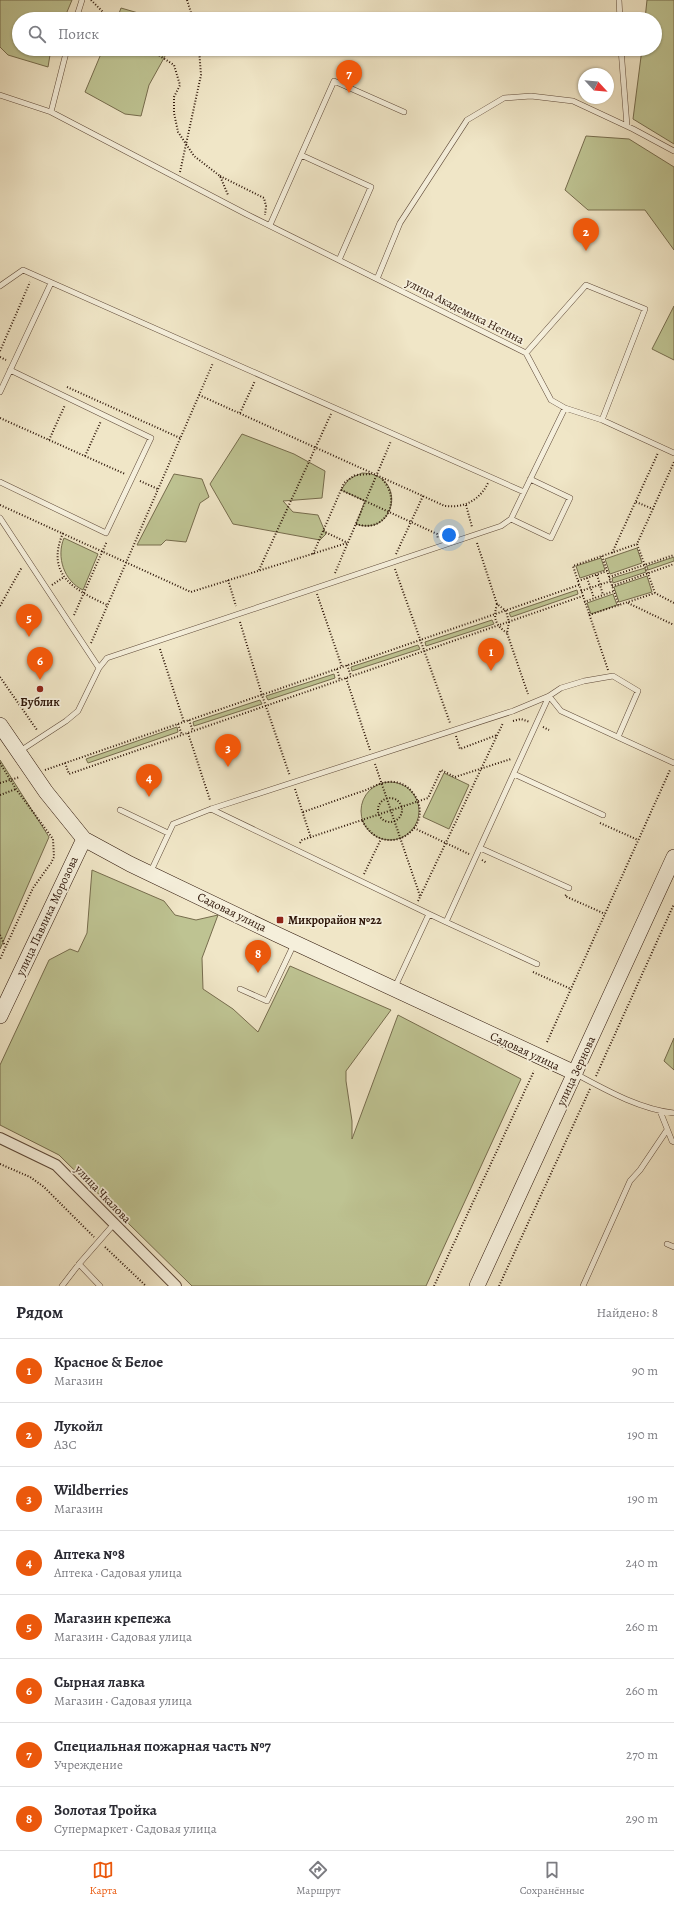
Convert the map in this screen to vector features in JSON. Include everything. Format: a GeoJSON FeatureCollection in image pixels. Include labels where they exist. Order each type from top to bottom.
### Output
{"type":"FeatureCollection","features":[{"type":"Feature","properties":{"kind":"street","name":"Садовая улица"},"geometry":{"type":"LineString","coordinates":[[0,725],[66,818],[84,839],[294,943],[575,1074]]}},
{"type":"Feature","properties":{"kind":"street","name":"улица Павлика Морозова"},"geometry":{"type":"LineString","coordinates":[[0,1016],[84,839]]}},
{"type":"Feature","properties":{"kind":"street","name":"улица Зернова"},"geometry":{"type":"LineString","coordinates":[[477,1286],[674,856]]}},
{"type":"Feature","properties":{"kind":"street","name":"улица Чкалова"},"geometry":{"type":"LineString","coordinates":[[0,1138],[56,1165],[176,1286]]}},
{"type":"Feature","properties":{"kind":"lane"},"geometry":{"type":"LineString","coordinates":[[78,12],[82,0]]}},
{"type":"Feature","properties":{"kind":"lane"},"geometry":{"type":"LineString","coordinates":[[619,0],[620,12]]}},
{"type":"Feature","properties":{"kind":"lane"},"geometry":{"type":"LineString","coordinates":[[51,112],[65,56]]}},
{"type":"Feature","properties":{"kind":"lane"},"geometry":{"type":"LineString","coordinates":[[621,56],[626,126]]}},
{"type":"Feature","properties":{"kind":"lane"},"geometry":{"type":"LineString","coordinates":[[270,225],[334,81],[404,112]]}},
{"type":"Feature","properties":{"kind":"lane","name":"улица Академика Негина"},"geometry":{"type":"LineString","coordinates":[[0,94],[51,112],[179,179],[526,354],[551,400],[565,408],[602,420],[674,453]]}},
{"type":"Feature","properties":{"kind":"lane"},"geometry":{"type":"LineString","coordinates":[[377,279],[400,222],[467,120],[504,98],[531,96],[573,101],[674,151]]}},
{"type":"Feature","properties":{"kind":"lane"},"geometry":{"type":"LineString","coordinates":[[301,155],[371,187],[339,260]]}},
{"type":"Feature","properties":{"kind":"lane"},"geometry":{"type":"LineString","coordinates":[[0,286],[23,270],[524,492]]}},
{"type":"Feature","properties":{"kind":"lane"},"geometry":{"type":"LineString","coordinates":[[0,392],[51,283]]}},
{"type":"Feature","properties":{"kind":"lane"},"geometry":{"type":"LineString","coordinates":[[526,354],[586,285],[645,309],[602,420]]}},
{"type":"Feature","properties":{"kind":"lane"},"geometry":{"type":"LineString","coordinates":[[0,482],[106,533],[151,438],[10,370]]}},
{"type":"Feature","properties":{"kind":"lane"},"geometry":{"type":"LineString","coordinates":[[18,752],[78,712],[83,704],[98,668],[107,658],[330,582],[501,526],[511,519],[565,408]]}},
{"type":"Feature","properties":{"kind":"lane"},"geometry":{"type":"LineString","coordinates":[[511,519],[551,538],[570,498],[530,479]]}},
{"type":"Feature","properties":{"kind":"lane"},"geometry":{"type":"LineString","coordinates":[[0,518],[98,668]]}},
{"type":"Feature","properties":{"kind":"lane"},"geometry":{"type":"LineString","coordinates":[[150,873],[173,824],[211,809],[512,710],[549,696],[561,688],[584,681],[613,676],[638,691],[618,737]]}},
{"type":"Feature","properties":{"kind":"lane"},"geometry":{"type":"LineString","coordinates":[[446,922],[549,696]]}},
{"type":"Feature","properties":{"kind":"lane"},"geometry":{"type":"LineString","coordinates":[[549,696],[561,711],[674,763]]}},
{"type":"Feature","properties":{"kind":"lane"},"geometry":{"type":"LineString","coordinates":[[514,774],[603,815]]}},
{"type":"Feature","properties":{"kind":"lane"},"geometry":{"type":"LineString","coordinates":[[211,809],[537,964]]}},
{"type":"Feature","properties":{"kind":"lane"},"geometry":{"type":"LineString","coordinates":[[120,810],[168,834]]}},
{"type":"Feature","properties":{"kind":"lane"},"geometry":{"type":"LineString","coordinates":[[480,848],[569,888]]}},
{"type":"Feature","properties":{"kind":"lane"},"geometry":{"type":"LineString","coordinates":[[394,990],[430,914]]}},
{"type":"Feature","properties":{"kind":"lane"},"geometry":{"type":"LineString","coordinates":[[240,989],[267,1001],[294,943]]}},
{"type":"Feature","properties":{"kind":"lane"},"geometry":{"type":"LineString","coordinates":[[575,1074],[611,1092],[660,1111],[674,1112]]}},
{"type":"Feature","properties":{"kind":"lane"},"geometry":{"type":"LineString","coordinates":[[660,1111],[667,1130],[674,1142]]}},
{"type":"Feature","properties":{"kind":"lane"},"geometry":{"type":"LineString","coordinates":[[583,1286],[630,1182],[667,1130]]}},
{"type":"Feature","properties":{"kind":"lane"},"geometry":{"type":"LineString","coordinates":[[62,1286],[114,1224]]}},
{"type":"Feature","properties":{"kind":"lane"},"geometry":{"type":"LineString","coordinates":[[667,1244],[674,1247]]}},
{"type":"Feature","properties":{"kind":"lane"},"geometry":{"type":"LineString","coordinates":[[79,1264],[100,1286]]}},
{"type":"Feature","properties":{"kind":"path"},"geometry":{"type":"LineString","coordinates":[[91,0],[103,12]]}},
{"type":"Feature","properties":{"kind":"path"},"geometry":{"type":"LineString","coordinates":[[187,0],[191,12]]}},
{"type":"Feature","properties":{"kind":"path"},"geometry":{"type":"LineString","coordinates":[[160,56],[174,65],[180,84],[174,97],[174,113],[178,132],[194,156],[220,176],[264,198],[266,206],[265,214],[270,225]]}},
{"type":"Feature","properties":{"kind":"path"},"geometry":{"type":"LineString","coordinates":[[179,179],[201,75],[200,56]]}},
{"type":"Feature","properties":{"kind":"path"},"geometry":{"type":"LineString","coordinates":[[220,176],[225,191],[232,200]]}},
{"type":"Feature","properties":{"kind":"path"},"geometry":{"type":"LineString","coordinates":[[0,350],[33,275]]}},
{"type":"Feature","properties":{"kind":"path"},"geometry":{"type":"LineString","coordinates":[[88,652],[107,605],[216,356]]}},
{"type":"Feature","properties":{"kind":"path"},"geometry":{"type":"LineString","coordinates":[[0,357],[8,360]]}},
{"type":"Feature","properties":{"kind":"path"},"geometry":{"type":"LineString","coordinates":[[240,414],[258,374]]}},
{"type":"Feature","properties":{"kind":"path"},"geometry":{"type":"LineString","coordinates":[[65,387],[180,438]]}},
{"type":"Feature","properties":{"kind":"path"},"geometry":{"type":"LineString","coordinates":[[49,440],[72,390]]}},
{"type":"Feature","properties":{"kind":"path"},"geometry":{"type":"LineString","coordinates":[[199,395],[445,506],[452,507],[466,505],[481,495],[491,477]]}},
{"type":"Feature","properties":{"kind":"path"},"geometry":{"type":"LineString","coordinates":[[84,456],[108,405]]}},
{"type":"Feature","properties":{"kind":"path"},"geometry":{"type":"LineString","coordinates":[[259,570],[334,408]]}},
{"type":"Feature","properties":{"kind":"path"},"geometry":{"type":"LineString","coordinates":[[0,418],[158,489]]}},
{"type":"Feature","properties":{"kind":"path"},"geometry":{"type":"LineString","coordinates":[[330,582],[394,434]]}},
{"type":"Feature","properties":{"kind":"path"},"geometry":{"type":"LineString","coordinates":[[612,553],[661,447]]}},
{"type":"Feature","properties":{"kind":"path"},"geometry":{"type":"LineString","coordinates":[[610,677],[573,566],[637,544],[674,462]]}},
{"type":"Feature","properties":{"kind":"path"},"geometry":{"type":"LineString","coordinates":[[313,554],[344,484],[356,475],[362,473],[376,475],[388,484],[391,491],[392,498],[389,512],[385,518],[375,525],[362,526],[356,524]]}},
{"type":"Feature","properties":{"kind":"path"},"geometry":{"type":"LineString","coordinates":[[341,490],[438,534],[440,547]]}},
{"type":"Feature","properties":{"kind":"path"},"geometry":{"type":"LineString","coordinates":[[423,496],[392,562],[460,749],[497,735]]}},
{"type":"Feature","properties":{"kind":"path"},"geometry":{"type":"LineString","coordinates":[[636,502],[653,509]]}},
{"type":"Feature","properties":{"kind":"path"},"geometry":{"type":"LineString","coordinates":[[0,505],[191,592],[348,543]]}},
{"type":"Feature","properties":{"kind":"path"},"geometry":{"type":"LineString","coordinates":[[466,505],[474,535],[497,604],[506,611],[509,622],[507,633],[528,694]]}},
{"type":"Feature","properties":{"kind":"path"},"geometry":{"type":"LineString","coordinates":[[323,531],[348,543]]}},
{"type":"Feature","properties":{"kind":"path"},"geometry":{"type":"LineString","coordinates":[[63,533],[58,555],[64,577],[73,587],[107,605]]}},
{"type":"Feature","properties":{"kind":"path"},"geometry":{"type":"LineString","coordinates":[[70,625],[109,537],[106,533]]}},
{"type":"Feature","properties":{"kind":"path"},"geometry":{"type":"LineString","coordinates":[[637,544],[655,593]]}},
{"type":"Feature","properties":{"kind":"path"},"geometry":{"type":"LineString","coordinates":[[609,577],[674,555]]}},
{"type":"Feature","properties":{"kind":"path"},"geometry":{"type":"LineString","coordinates":[[602,556],[619,606]]}},
{"type":"Feature","properties":{"kind":"path"},"geometry":{"type":"LineString","coordinates":[[0,606],[27,559]]}},
{"type":"Feature","properties":{"kind":"path"},"geometry":{"type":"LineString","coordinates":[[612,586],[674,564]]}},
{"type":"Feature","properties":{"kind":"path"},"geometry":{"type":"LineString","coordinates":[[578,582],[607,571]]}},
{"type":"Feature","properties":{"kind":"path"},"geometry":{"type":"LineString","coordinates":[[597,575],[603,595]]}},
{"type":"Feature","properties":{"kind":"path"},"geometry":{"type":"LineString","coordinates":[[46,589],[64,577]]}},
{"type":"Feature","properties":{"kind":"path"},"geometry":{"type":"LineString","coordinates":[[587,578],[594,598]]}},
{"type":"Feature","properties":{"kind":"path"},"geometry":{"type":"LineString","coordinates":[[228,580],[262,695],[311,838]]}},
{"type":"Feature","properties":{"kind":"path"},"geometry":{"type":"LineString","coordinates":[[581,591],[611,581]]}},
{"type":"Feature","properties":{"kind":"path"},"geometry":{"type":"LineString","coordinates":[[0,783],[34,774],[579,585]]}},
{"type":"Feature","properties":{"kind":"path"},"geometry":{"type":"LineString","coordinates":[[315,588],[342,667]]}},
{"type":"Feature","properties":{"kind":"path"},"geometry":{"type":"LineString","coordinates":[[584,602],[614,591]]}},
{"type":"Feature","properties":{"kind":"path"},"geometry":{"type":"LineString","coordinates":[[589,615],[655,593],[674,602]]}},
{"type":"Feature","properties":{"kind":"path"},"geometry":{"type":"LineString","coordinates":[[65,763],[69,774],[583,596]]}},
{"type":"Feature","properties":{"kind":"path"},"geometry":{"type":"LineString","coordinates":[[627,603],[674,625]]}},
{"type":"Feature","properties":{"kind":"path"},"geometry":{"type":"LineString","coordinates":[[497,604],[494,615],[497,626],[507,633]]}},
{"type":"Feature","properties":{"kind":"path"},"geometry":{"type":"LineString","coordinates":[[158,641],[184,722]]}},
{"type":"Feature","properties":{"kind":"path"},"geometry":{"type":"LineString","coordinates":[[347,665],[351,676]]}},
{"type":"Feature","properties":{"kind":"path"},"geometry":{"type":"LineString","coordinates":[[337,669],[340,680]]}},
{"type":"Feature","properties":{"kind":"path"},"geometry":{"type":"LineString","coordinates":[[0,677],[41,737]]}},
{"type":"Feature","properties":{"kind":"path"},"geometry":{"type":"LineString","coordinates":[[346,678],[420,897]]}},
{"type":"Feature","properties":{"kind":"path"},"geometry":{"type":"LineString","coordinates":[[415,907],[502,723],[521,718],[549,730]]}},
{"type":"Feature","properties":{"kind":"path"},"geometry":{"type":"LineString","coordinates":[[189,720],[193,731]]}},
{"type":"Feature","properties":{"kind":"path"},"geometry":{"type":"LineString","coordinates":[[178,724],[182,735]]}},
{"type":"Feature","properties":{"kind":"path"},"geometry":{"type":"LineString","coordinates":[[188,733],[211,802]]}},
{"type":"Feature","properties":{"kind":"path"},"geometry":{"type":"LineString","coordinates":[[295,849],[302,840],[402,805],[428,798],[441,770],[455,777],[522,756]]}},
{"type":"Feature","properties":{"kind":"path"},"geometry":{"type":"LineString","coordinates":[[0,763],[16,789],[53,839],[54,857],[51,864],[33,888],[0,959]]}},
{"type":"Feature","properties":{"kind":"path"},"geometry":{"type":"LineString","coordinates":[[547,1042],[674,763]]}},
{"type":"Feature","properties":{"kind":"path"},"geometry":{"type":"LineString","coordinates":[[303,812],[381,783],[394,782],[406,786],[411,790],[418,801],[419,814],[414,828],[400,839],[381,839],[371,834],[362,820]]}},
{"type":"Feature","properties":{"kind":"path"},"geometry":{"type":"LineString","coordinates":[[0,795],[16,789]]}},
{"type":"Feature","properties":{"kind":"path"},"geometry":{"type":"LineString","coordinates":[[386,799],[395,799],[402,805],[402,814],[394,821],[384,820],[379,814],[380,803],[386,799]]}},
{"type":"Feature","properties":{"kind":"path"},"geometry":{"type":"LineString","coordinates":[[603,815],[600,823],[638,841]]}},
{"type":"Feature","properties":{"kind":"path"},"geometry":{"type":"LineString","coordinates":[[414,828],[488,862]]}},
{"type":"Feature","properties":{"kind":"path"},"geometry":{"type":"LineString","coordinates":[[361,881],[381,839]]}},
{"type":"Feature","properties":{"kind":"path"},"geometry":{"type":"LineString","coordinates":[[569,888],[565,896],[605,914]]}},
{"type":"Feature","properties":{"kind":"path"},"geometry":{"type":"LineString","coordinates":[[499,1286],[674,904]]}},
{"type":"Feature","properties":{"kind":"path"},"geometry":{"type":"LineString","coordinates":[[0,935],[6,947]]}},
{"type":"Feature","properties":{"kind":"path"},"geometry":{"type":"LineString","coordinates":[[537,964],[533,972],[571,989]]}},
{"type":"Feature","properties":{"kind":"path"},"geometry":{"type":"LineString","coordinates":[[434,1286],[534,1071]]}},
{"type":"Feature","properties":{"kind":"path"},"geometry":{"type":"LineString","coordinates":[[0,1164],[30,1177],[44,1187],[146,1286]]}},
{"type":"Feature","properties":{"kind":"green space"},"geometry":{"type":"Polygon","coordinates":[[[0,0],[72,0],[67,12],[12,12],[12,56],[50,56],[48,67],[8,55],[0,47],[0,0]]]}},
{"type":"Feature","properties":{"kind":"green space"},"geometry":{"type":"Polygon","coordinates":[[[647,0],[674,0],[674,144],[633,119],[641,56],[662,56],[662,12],[646,12],[647,0]]]}},
{"type":"Feature","properties":{"kind":"green space"},"geometry":{"type":"Polygon","coordinates":[[[121,8],[135,12],[120,12],[121,8]]]}},
{"type":"Feature","properties":{"kind":"green space"},"geometry":{"type":"Polygon","coordinates":[[[100,56],[165,56],[149,85],[141,116],[125,114],[85,92],[100,56]]]}},
{"type":"Feature","properties":{"kind":"green space"},"geometry":{"type":"Polygon","coordinates":[[[586,136],[629,139],[674,167],[674,250],[645,210],[588,210],[565,190],[586,136]]]}},
{"type":"Feature","properties":{"kind":"green space"},"geometry":{"type":"Polygon","coordinates":[[[674,306],[674,360],[652,349],[674,306]]]}},
{"type":"Feature","properties":{"kind":"green space"},"geometry":{"type":"Polygon","coordinates":[[[242,434],[294,454],[325,471],[322,498],[283,501],[293,512],[318,515],[326,534],[320,540],[233,524],[210,484],[242,434]]]}},
{"type":"Feature","properties":{"kind":"green space"},"geometry":{"type":"Polygon","coordinates":[[[362,473],[377,476],[386,483],[391,493],[391,504],[387,514],[380,522],[369,526],[356,524],[365,501],[341,490],[349,479],[362,473]]]}},
{"type":"Feature","properties":{"kind":"green space"},"geometry":{"type":"Polygon","coordinates":[[[174,474],[202,479],[209,497],[200,503],[186,542],[166,540],[161,545],[137,545],[174,474]]]}},
{"type":"Feature","properties":{"kind":"green space"},"geometry":{"type":"Polygon","coordinates":[[[64,538],[98,554],[83,590],[71,581],[63,568],[61,553],[64,538]]]}},
{"type":"Feature","properties":{"kind":"green space"},"geometry":{"type":"Polygon","coordinates":[[[637,548],[642,563],[610,574],[605,559],[637,548]]]}},
{"type":"Feature","properties":{"kind":"green space"},"geometry":{"type":"Polygon","coordinates":[[[674,557],[674,561],[648,570],[647,566],[674,557]]]}},
{"type":"Feature","properties":{"kind":"green space"},"geometry":{"type":"Polygon","coordinates":[[[601,558],[605,570],[580,578],[576,566],[601,558]]]}},
{"type":"Feature","properties":{"kind":"green space"},"geometry":{"type":"Polygon","coordinates":[[[645,568],[646,572],[613,583],[612,578],[645,568]]]}},
{"type":"Feature","properties":{"kind":"green space"},"geometry":{"type":"Polygon","coordinates":[[[647,576],[652,592],[619,602],[614,587],[647,576]]]}},
{"type":"Feature","properties":{"kind":"green space"},"geometry":{"type":"Polygon","coordinates":[[[577,590],[578,594],[511,617],[509,613],[577,590]]]}},
{"type":"Feature","properties":{"kind":"green space"},"geometry":{"type":"Polygon","coordinates":[[[613,594],[617,605],[591,614],[587,603],[613,594]]]}},
{"type":"Feature","properties":{"kind":"green space"},"geometry":{"type":"Polygon","coordinates":[[[492,620],[494,624],[426,646],[425,642],[492,620]]]}},
{"type":"Feature","properties":{"kind":"green space"},"geometry":{"type":"Polygon","coordinates":[[[418,645],[420,649],[352,671],[351,667],[418,645]]]}},
{"type":"Feature","properties":{"kind":"green space"},"geometry":{"type":"Polygon","coordinates":[[[334,674],[335,678],[268,700],[266,696],[334,674]]]}},
{"type":"Feature","properties":{"kind":"green space"},"geometry":{"type":"Polygon","coordinates":[[[260,700],[262,704],[194,726],[193,722],[260,700]]]}},
{"type":"Feature","properties":{"kind":"green space"},"geometry":{"type":"Polygon","coordinates":[[[177,727],[178,732],[88,763],[86,759],[177,727]]]}},
{"type":"Feature","properties":{"kind":"green space"},"geometry":{"type":"Polygon","coordinates":[[[0,760],[49,837],[0,949],[0,760]]]}},
{"type":"Feature","properties":{"kind":"green space"},"geometry":{"type":"Polygon","coordinates":[[[444,773],[469,785],[449,829],[423,817],[444,773]]]}},
{"type":"Feature","properties":{"kind":"green space"},"geometry":{"type":"Polygon","coordinates":[[[384,782],[396,782],[411,790],[419,805],[419,817],[411,832],[396,840],[384,840],[369,832],[361,817],[361,805],[369,790],[384,782]]]}},
{"type":"Feature","properties":{"kind":"green space"},"geometry":{"type":"Polygon","coordinates":[[[92,870],[164,901],[175,915],[196,920],[218,915],[202,958],[203,989],[233,1009],[258,1032],[290,966],[391,1010],[346,1071],[352,1121],[352,1139],[398,1015],[521,1079],[426,1286],[192,1286],[59,1155],[0,1125],[0,1065],[49,960],[70,949],[78,952],[87,933],[92,870]]]}},
{"type":"Feature","properties":{"kind":"green space"},"geometry":{"type":"Polygon","coordinates":[[[674,1038],[674,1070],[664,1061],[674,1038]]]}},
{"type":"Feature","properties":{"kind":"place","name":"Специальная пожарная часть №7"},"geometry":{"type":"Point","coordinates":[349,93]}},
{"type":"Feature","properties":{"kind":"place","name":"Лукойл"},"geometry":{"type":"Point","coordinates":[586,251]}},
{"type":"Feature","properties":{"kind":"place","name":"Магазин крепежа"},"geometry":{"type":"Point","coordinates":[29,637]}},
{"type":"Feature","properties":{"kind":"place","name":"Красное & Белое"},"geometry":{"type":"Point","coordinates":[491,671]}},
{"type":"Feature","properties":{"kind":"place","name":"Сырная лавка"},"geometry":{"type":"Point","coordinates":[40,680]}},
{"type":"Feature","properties":{"kind":"place","name":"Бублик"},"geometry":{"type":"Point","coordinates":[40,689]}},
{"type":"Feature","properties":{"kind":"place","name":"Wildberries"},"geometry":{"type":"Point","coordinates":[228,767]}},
{"type":"Feature","properties":{"kind":"place","name":"Аптека №8"},"geometry":{"type":"Point","coordinates":[149,797]}},
{"type":"Feature","properties":{"kind":"place","name":"Микрорайон №22"},"geometry":{"type":"Point","coordinates":[280,920]}},
{"type":"Feature","properties":{"kind":"place","name":"Золотая Тройка"},"geometry":{"type":"Point","coordinates":[258,973]}}]}
